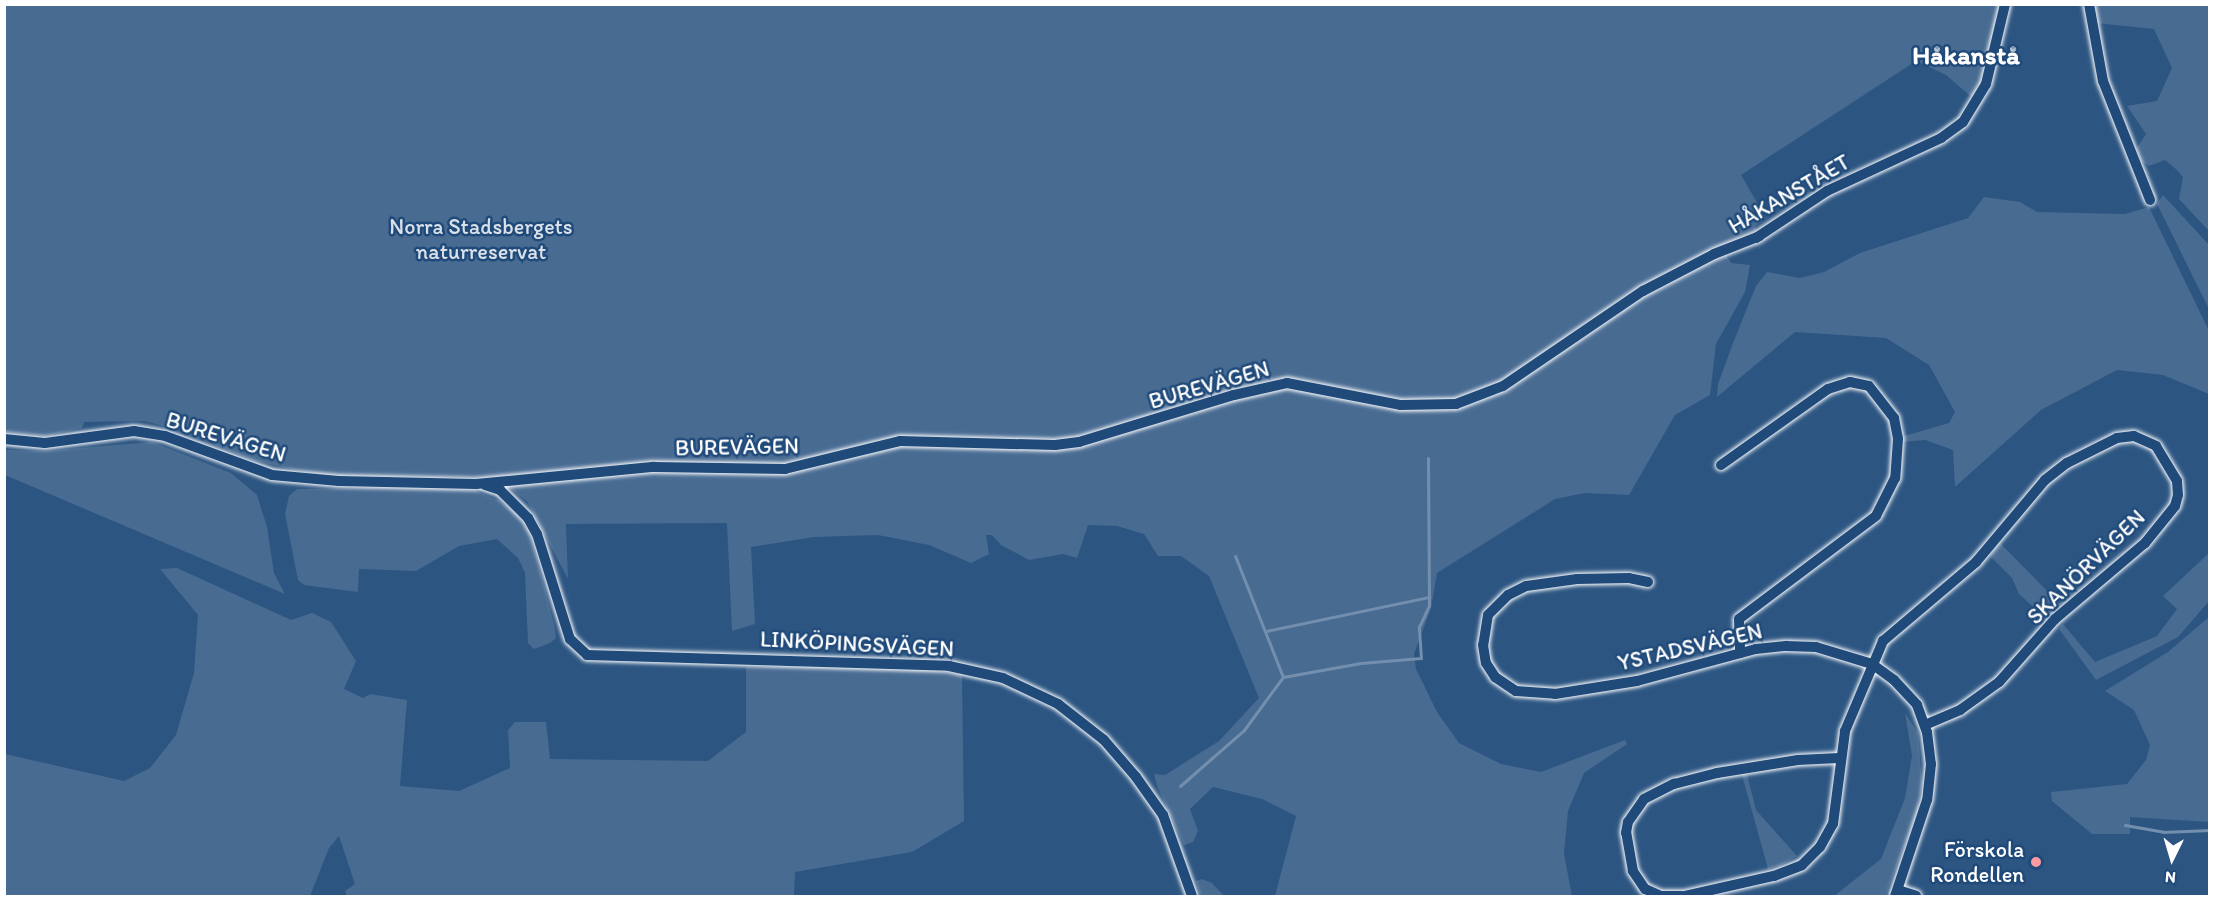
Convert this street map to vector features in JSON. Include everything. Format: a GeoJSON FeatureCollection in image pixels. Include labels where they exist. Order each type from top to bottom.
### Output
{"type":"FeatureCollection","features":[{"type":"Feature","properties":{"kind":"street","name":"HÅKANSTÅET"},"geometry":{"type":"LineString","coordinates":[[1530,369],[1643,291],[1714,254],[1760,236],[1827,191],[1953,131],[1986,84],[2005,4]]}},
{"type":"Feature","properties":{"kind":"street"},"geometry":{"type":"LineString","coordinates":[[2089,4],[2103,81],[2150,200]]}},
{"type":"Feature","properties":{"kind":"street","name":"BUREVÄGEN"},"geometry":{"type":"LineString","coordinates":[[4,439],[45,443],[134,431],[165,436],[272,475],[339,482],[476,484],[654,467],[785,469],[900,441],[1055,445],[1079,442],[1234,394],[1287,383],[1400,405],[1456,404],[1481,396],[1530,369]]}},
{"type":"Feature","properties":{"kind":"street"},"geometry":{"type":"LineString","coordinates":[[1721,465],[1828,389],[1851,382],[1869,386],[1894,418],[1898,439],[1895,478],[1876,516],[1739,619],[1740,653]]}},
{"type":"Feature","properties":{"kind":"street","name":"SKANÖRVÄGEN"},"geometry":{"type":"LineString","coordinates":[[1683,897],[1774,876],[1802,865],[1820,847],[1833,824],[1839,758],[1845,731],[1876,650],[1896,626],[1976,562],[2045,480],[2067,463],[2117,438],[2134,436],[2156,446],[2177,481],[2178,495],[2175,506],[2145,543],[2055,619],[1999,682],[1960,710],[1925,725]]}},
{"type":"Feature","properties":{"kind":"street","name":"LINKÖPINGSVÄGEN"},"geometry":{"type":"LineString","coordinates":[[476,484],[500,490],[528,518],[537,534],[570,639],[587,655],[895,662],[949,666],[1003,678],[1058,704],[1116,752],[1163,816],[1192,897]]}},
{"type":"Feature","properties":{"kind":"street","name":"YSTADSVÄGEN"},"geometry":{"type":"LineString","coordinates":[[1648,582],[1629,578],[1576,579],[1526,586],[1508,595],[1488,615],[1483,645],[1486,663],[1495,677],[1516,691],[1555,694],[1637,681],[1740,653],[1786,646],[1816,647],[1872,664],[1894,680],[1917,705],[1925,725],[1931,764],[1928,800],[1896,893]]}},
{"type":"Feature","properties":{"kind":"street"},"geometry":{"type":"LineString","coordinates":[[1683,897],[1645,889],[1633,871],[1626,833],[1628,822],[1644,799],[1674,784],[1709,775],[1797,760],[1839,758]]}},
{"type":"Feature","properties":{"kind":"street"},"geometry":{"type":"LineString","coordinates":[[1896,893],[1916,897]]}},
{"type":"Feature","properties":{"kind":"green space","name":"Norra Stadsbergets naturreservat"},"geometry":{"type":"Polygon","coordinates":[[[5,5],[2000,5],[1982,81],[1974,99],[1946,75],[1916,61],[1741,175],[1766,218],[1755,226],[1757,230],[1722,248],[1731,263],[1750,265],[1745,292],[1716,344],[1710,395],[1675,415],[1629,495],[1585,493],[1555,499],[1437,573],[1431,608],[1414,654],[1416,669],[1437,712],[1459,743],[1501,764],[1541,772],[1625,740],[1627,744],[1584,773],[1568,811],[1564,854],[1572,896],[1275,896],[1296,816],[1262,799],[1213,787],[1190,809],[1198,831],[1193,842],[1184,845],[1157,786],[1154,774],[1165,775],[1219,741],[1259,698],[1209,576],[1181,556],[1158,556],[1144,534],[1117,526],[1088,525],[1077,558],[1063,554],[1029,560],[1001,545],[992,535],[986,535],[989,554],[971,563],[929,545],[878,535],[814,537],[751,547],[755,624],[732,631],[727,523],[566,524],[568,579],[527,501],[509,488],[477,477],[332,476],[252,460],[179,430],[145,421],[84,422],[82,428],[46,436],[5,432],[5,5]]]}},
{"type":"Feature","properties":{"kind":"green space"},"geometry":{"type":"Polygon","coordinates":[[[2093,5],[2209,5],[2209,231],[2179,199],[2183,177],[2177,170],[2165,160],[2149,166],[2141,161],[2136,149],[2146,134],[2127,106],[2157,101],[2172,68],[2154,29],[2096,23],[2093,5]]]}},
{"type":"Feature","properties":{"kind":"green space"},"geometry":{"type":"Polygon","coordinates":[[[2163,195],[2209,245],[2209,309],[2157,204],[2163,195]]]}},
{"type":"Feature","properties":{"kind":"green space"},"geometry":{"type":"Polygon","coordinates":[[[1984,197],[2020,202],[2037,212],[2125,214],[2149,207],[2209,331],[2209,394],[2163,375],[2117,370],[2041,410],[1955,487],[1953,450],[1925,440],[1901,442],[1901,437],[1949,423],[1955,412],[1929,365],[1886,338],[1795,332],[1717,397],[1718,384],[1733,343],[1756,286],[1767,272],[1800,278],[1824,272],[1860,253],[1968,218],[1984,197]]]}},
{"type":"Feature","properties":{"kind":"green space"},"geometry":{"type":"Polygon","coordinates":[[[152,442],[231,473],[257,495],[267,527],[274,573],[285,594],[5,475],[5,450],[45,451],[152,442]]]}},
{"type":"Feature","properties":{"kind":"green space"},"geometry":{"type":"Polygon","coordinates":[[[425,487],[476,491],[500,501],[516,513],[529,532],[556,638],[534,649],[528,643],[525,573],[518,558],[497,539],[459,546],[416,571],[359,569],[358,592],[304,585],[298,580],[285,514],[289,496],[297,489],[425,487]]]}},
{"type":"Feature","properties":{"kind":"green space"},"geometry":{"type":"Polygon","coordinates":[[[1999,542],[2060,604],[2047,619],[2019,594],[2012,578],[1990,556],[1999,542]]]}},
{"type":"Feature","properties":{"kind":"green space"},"geometry":{"type":"Polygon","coordinates":[[[2209,553],[2209,601],[2178,637],[2096,680],[2059,629],[2063,624],[2095,662],[2157,636],[2177,609],[2163,596],[2209,553]]]}},
{"type":"Feature","properties":{"kind":"green space"},"geometry":{"type":"Polygon","coordinates":[[[177,568],[291,620],[312,613],[331,622],[356,661],[344,689],[363,698],[370,694],[407,700],[400,786],[459,791],[510,768],[508,730],[515,722],[546,722],[550,759],[708,761],[746,732],[746,667],[893,667],[962,674],[964,821],[912,852],[795,872],[794,896],[347,896],[345,891],[355,884],[339,836],[329,848],[310,896],[5,896],[5,754],[124,781],[150,768],[176,735],[194,673],[198,615],[160,569],[177,568]]]}},
{"type":"Feature","properties":{"kind":"green space"},"geometry":{"type":"Polygon","coordinates":[[[2209,617],[2209,822],[2130,817],[2130,834],[2092,834],[2052,801],[2051,792],[2127,784],[2146,760],[2150,745],[2134,710],[2105,691],[2168,652],[2209,617]]]}},
{"type":"Feature","properties":{"kind":"green space"},"geometry":{"type":"Polygon","coordinates":[[[1905,713],[1918,733],[1922,783],[1917,813],[1885,896],[1834,896],[1881,859],[1905,798],[1912,756],[1905,713]]]}},
{"type":"Feature","properties":{"kind":"green space"},"geometry":{"type":"Polygon","coordinates":[[[1747,774],[1756,810],[1797,856],[1768,869],[1742,775],[1747,774]]]}},
{"type":"Feature","properties":{"kind":"green space"},"geometry":{"type":"Polygon","coordinates":[[[1202,879],[1212,883],[1224,896],[1201,896],[1196,881],[1202,879]]]}},
{"type":"Feature","properties":{"kind":"waterway"},"geometry":{"type":"LineString","coordinates":[[1283,677],[1361,663],[1421,658],[1419,627],[1429,606],[1428,458]]}},
{"type":"Feature","properties":{"kind":"waterway"},"geometry":{"type":"LineString","coordinates":[[1180,786],[1244,730],[1283,677],[1235,556]]}},
{"type":"Feature","properties":{"kind":"waterway"},"geometry":{"type":"LineString","coordinates":[[1266,631],[1429,597]]}},
{"type":"Feature","properties":{"kind":"waterway"},"geometry":{"type":"LineString","coordinates":[[2125,825],[2163,832],[2210,830]]}},
{"type":"Feature","properties":{"kind":"place","name":"Förskola Rondellen"},"geometry":{"type":"Point","coordinates":[2036,862]}},
{"type":"Feature","properties":{"kind":"district","name":"Håkanstå"},"geometry":{"type":"Point","coordinates":[1966,56]}}]}
